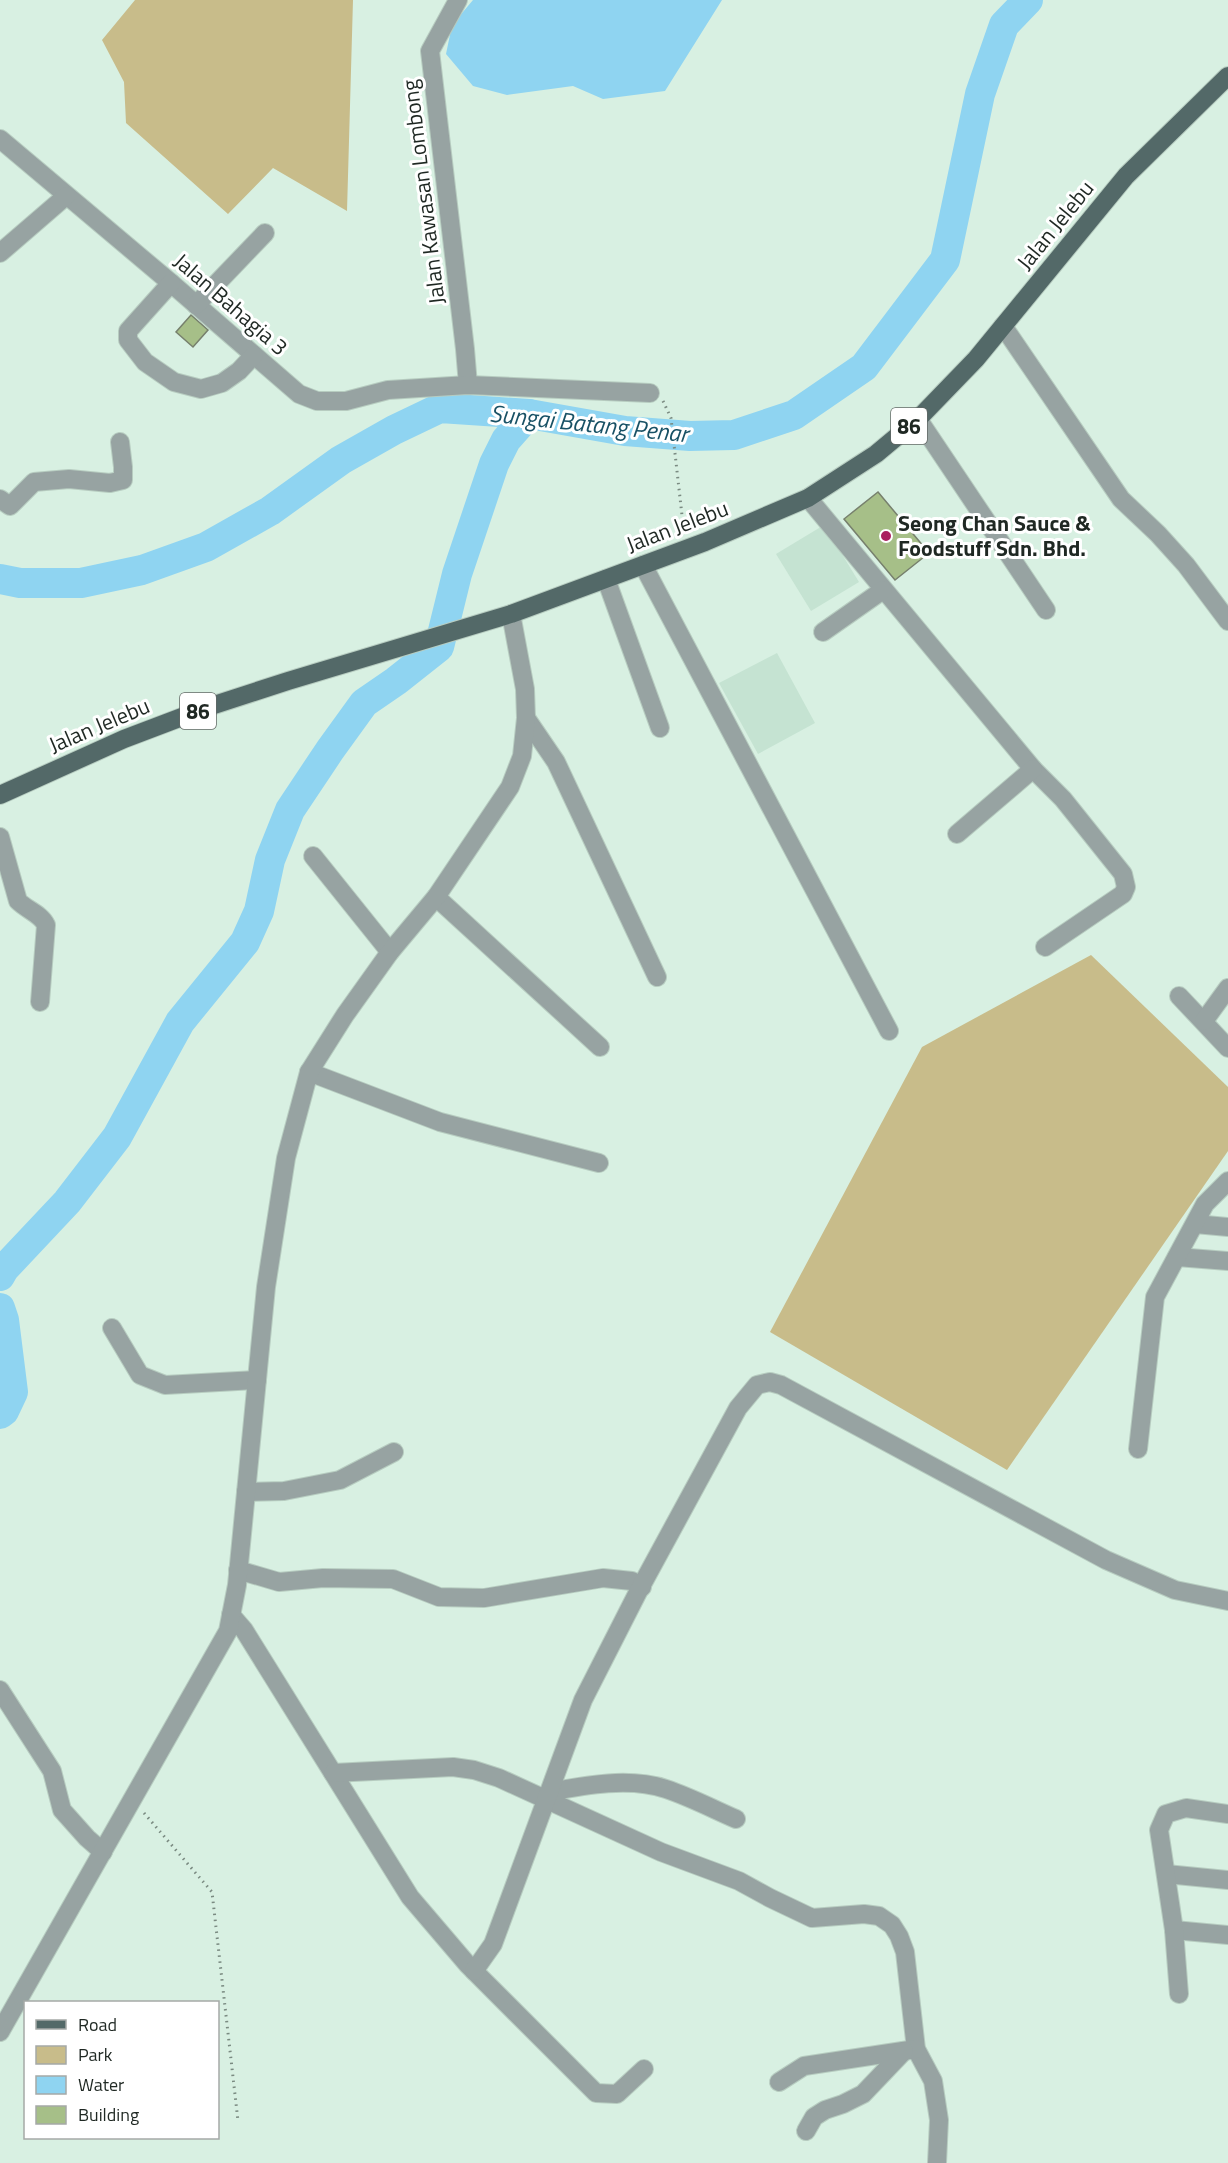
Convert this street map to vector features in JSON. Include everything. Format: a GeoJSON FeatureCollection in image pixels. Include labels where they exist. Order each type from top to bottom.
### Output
{"type":"FeatureCollection","features":[{"type":"Feature","properties":{"kind":"main road","name":"Jalan Jelebu"},"geometry":{"type":"LineString","coordinates":[[0,795],[124,739],[211,706],[511,614],[685,549],[808,498],[876,454],[918,419],[976,359],[1126,176],[1228,76]]}},
{"type":"Feature","properties":{"kind":"street","name":"Jalan Kawasan Lombong"},"geometry":{"type":"LineString","coordinates":[[458,0],[430,51],[468,385]]}},
{"type":"Feature","properties":{"kind":"street","name":"Jalan Bahagia 3"},"geometry":{"type":"LineString","coordinates":[[0,139],[298,394],[317,402],[346,401],[388,390],[468,385],[650,393]]}},
{"type":"Feature","properties":{"kind":"street"},"geometry":{"type":"LineString","coordinates":[[0,253],[66,196]]}},
{"type":"Feature","properties":{"kind":"street"},"geometry":{"type":"LineString","coordinates":[[196,305],[265,233]]}},
{"type":"Feature","properties":{"kind":"street"},"geometry":{"type":"LineString","coordinates":[[171,283],[128,331],[128,340],[145,362],[174,382],[201,389],[222,383],[254,355]]}},
{"type":"Feature","properties":{"kind":"street"},"geometry":{"type":"LineString","coordinates":[[1003,326],[1121,499],[1158,534],[1186,565],[1228,621]]}},
{"type":"Feature","properties":{"kind":"street"},"geometry":{"type":"LineString","coordinates":[[918,419],[1046,610]]}},
{"type":"Feature","properties":{"kind":"street"},"geometry":{"type":"LineString","coordinates":[[0,499],[10,506],[34,482],[69,479],[110,483],[123,480],[120,442]]}},
{"type":"Feature","properties":{"kind":"street"},"geometry":{"type":"LineString","coordinates":[[808,498],[1033,769],[1063,799],[1123,874],[1126,887],[1123,894],[1045,947]]}},
{"type":"Feature","properties":{"kind":"street"},"geometry":{"type":"LineString","coordinates":[[644,565],[889,1031]]}},
{"type":"Feature","properties":{"kind":"street"},"geometry":{"type":"LineString","coordinates":[[606,579],[660,728]]}},
{"type":"Feature","properties":{"kind":"street"},"geometry":{"type":"LineString","coordinates":[[823,632],[883,590]]}},
{"type":"Feature","properties":{"kind":"street"},"geometry":{"type":"LineString","coordinates":[[0,2032],[228,1631],[238,1570],[266,1287],[286,1158],[309,1072],[345,1015],[390,952],[436,897],[510,787],[522,756],[526,718],[525,689],[511,614]]}},
{"type":"Feature","properties":{"kind":"street"},"geometry":{"type":"LineString","coordinates":[[526,718],[556,762],[657,977]]}},
{"type":"Feature","properties":{"kind":"street"},"geometry":{"type":"LineString","coordinates":[[957,834],[1033,769]]}},
{"type":"Feature","properties":{"kind":"street"},"geometry":{"type":"LineString","coordinates":[[0,837],[18,901],[24,908],[44,919],[46,925],[40,1002]]}},
{"type":"Feature","properties":{"kind":"street"},"geometry":{"type":"LineString","coordinates":[[313,856],[390,952]]}},
{"type":"Feature","properties":{"kind":"street"},"geometry":{"type":"LineString","coordinates":[[436,897],[600,1047]]}},
{"type":"Feature","properties":{"kind":"street"},"geometry":{"type":"LineString","coordinates":[[1204,1021],[1228,988]]}},
{"type":"Feature","properties":{"kind":"street"},"geometry":{"type":"LineString","coordinates":[[1179,996],[1228,1048]]}},
{"type":"Feature","properties":{"kind":"street"},"geometry":{"type":"LineString","coordinates":[[309,1072],[440,1122],[599,1163]]}},
{"type":"Feature","properties":{"kind":"street"},"geometry":{"type":"LineString","coordinates":[[1138,1449],[1155,1297],[1205,1204],[1228,1181]]}},
{"type":"Feature","properties":{"kind":"street"},"geometry":{"type":"LineString","coordinates":[[1195,1224],[1228,1227]]}},
{"type":"Feature","properties":{"kind":"street"},"geometry":{"type":"LineString","coordinates":[[1177,1257],[1228,1261]]}},
{"type":"Feature","properties":{"kind":"street"},"geometry":{"type":"LineString","coordinates":[[112,1328],[140,1375],[165,1385],[257,1380]]}},
{"type":"Feature","properties":{"kind":"street"},"geometry":{"type":"LineString","coordinates":[[474,1971],[493,1944],[583,1700],[738,1408],[757,1385],[770,1382],[781,1385],[1106,1560],[1175,1590],[1228,1601]]}},
{"type":"Feature","properties":{"kind":"street"},"geometry":{"type":"LineString","coordinates":[[246,1492],[284,1491],[340,1480],[394,1452]]}},
{"type":"Feature","properties":{"kind":"street"},"geometry":{"type":"LineString","coordinates":[[238,1570],[279,1582],[322,1578],[393,1579],[439,1597],[484,1598],[603,1578],[632,1581],[642,1587]]}},
{"type":"Feature","properties":{"kind":"street"},"geometry":{"type":"LineString","coordinates":[[231,1616],[244,1630],[410,1897],[474,1971],[596,2093],[617,2094],[644,2069]]}},
{"type":"Feature","properties":{"kind":"street"},"geometry":{"type":"LineString","coordinates":[[0,1690],[52,1771],[62,1810],[103,1852]]}},
{"type":"Feature","properties":{"kind":"street"},"geometry":{"type":"LineString","coordinates":[[333,1773],[453,1767],[474,1770],[548,1797],[661,1852],[739,1881],[812,1918],[864,1914],[879,1916],[892,1925],[905,1952],[910,2050],[933,2081],[939,2120],[937,2163]]}},
{"type":"Feature","properties":{"kind":"street"},"geometry":{"type":"LineString","coordinates":[[548,1797],[575,1787],[630,1783],[665,1788],[736,1819]]}},
{"type":"Feature","properties":{"kind":"street"},"geometry":{"type":"LineString","coordinates":[[1179,1994],[1174,1930],[1159,1830],[1166,1814],[1186,1808],[1228,1814]]}},
{"type":"Feature","properties":{"kind":"street"},"geometry":{"type":"LineString","coordinates":[[1166,1874],[1228,1880]]}},
{"type":"Feature","properties":{"kind":"street"},"geometry":{"type":"LineString","coordinates":[[1174,1930],[1228,1935]]}},
{"type":"Feature","properties":{"kind":"street"},"geometry":{"type":"LineString","coordinates":[[779,2082],[804,2067],[910,2050]]}},
{"type":"Feature","properties":{"kind":"street"},"geometry":{"type":"LineString","coordinates":[[806,2131],[814,2117],[863,2094],[910,2050]]}},
{"type":"Feature","properties":{"kind":"path"},"geometry":{"type":"LineString","coordinates":[[671,418],[685,549]]}},
{"type":"Feature","properties":{"kind":"path"},"geometry":{"type":"LineString","coordinates":[[132,1801],[212,1892],[238,2121]]}},
{"type":"Feature","properties":{"kind":"shaded area"},"geometry":{"type":"Polygon","coordinates":[[[824,525],[859,582],[811,611],[776,554],[824,525]]]}},
{"type":"Feature","properties":{"kind":"shaded area"},"geometry":{"type":"Polygon","coordinates":[[[777,653],[815,723],[758,754],[719,683],[777,653]]]}},
{"type":"Feature","properties":{"kind":"green space"},"geometry":{"type":"Polygon","coordinates":[[[135,0],[353,0],[347,211],[273,168],[228,214],[126,123],[124,82],[102,40],[135,0]]]}},
{"type":"Feature","properties":{"kind":"green space"},"geometry":{"type":"Polygon","coordinates":[[[1091,955],[1228,1087],[1228,1151],[1007,1470],[770,1332],[922,1047],[1091,955]]]}},
{"type":"Feature","properties":{"kind":"water"},"geometry":{"type":"Polygon","coordinates":[[[473,0],[722,0],[665,91],[603,99],[573,86],[507,95],[473,86],[446,54],[452,25],[473,0]]]}},
{"type":"Feature","properties":{"kind":"building"},"geometry":{"type":"Polygon","coordinates":[[[191,315],[208,330],[193,347],[176,332],[191,315]]]}},
{"type":"Feature","properties":{"kind":"building","name":"Seong Chan Sauce & Foodstuff Sdn. Bhd."},"geometry":{"type":"Polygon","coordinates":[[[878,492],[929,553],[895,580],[844,519],[878,492]]]}},
{"type":"Feature","properties":{"kind":"waterway","name":"Sungai Batang Penar"},"geometry":{"type":"LineString","coordinates":[[0,579],[20,583],[81,583],[142,570],[206,547],[270,511],[341,460],[394,430],[440,408],[529,414],[625,431],[690,436],[734,435],[794,415],[864,367],[945,260],[980,94],[1004,25],[1028,0]]}},
{"type":"Feature","properties":{"kind":"waterway"},"geometry":{"type":"LineString","coordinates":[[0,1276],[67,1202],[117,1137],[180,1022],[245,942],[259,911],[270,860],[290,810],[330,750],[364,703],[439,647],[457,574],[494,464],[506,440],[529,414]]}},
{"type":"Feature","properties":{"kind":"waterway"},"geometry":{"type":"LineString","coordinates":[[0,1308],[4,1320],[13,1392],[4,1411],[0,1414]]}},
{"type":"Feature","properties":{"kind":"place","name":"Seong Chan Sauce & Foodstuff Sdn. Bhd."},"geometry":{"type":"Point","coordinates":[886,536]}}]}
